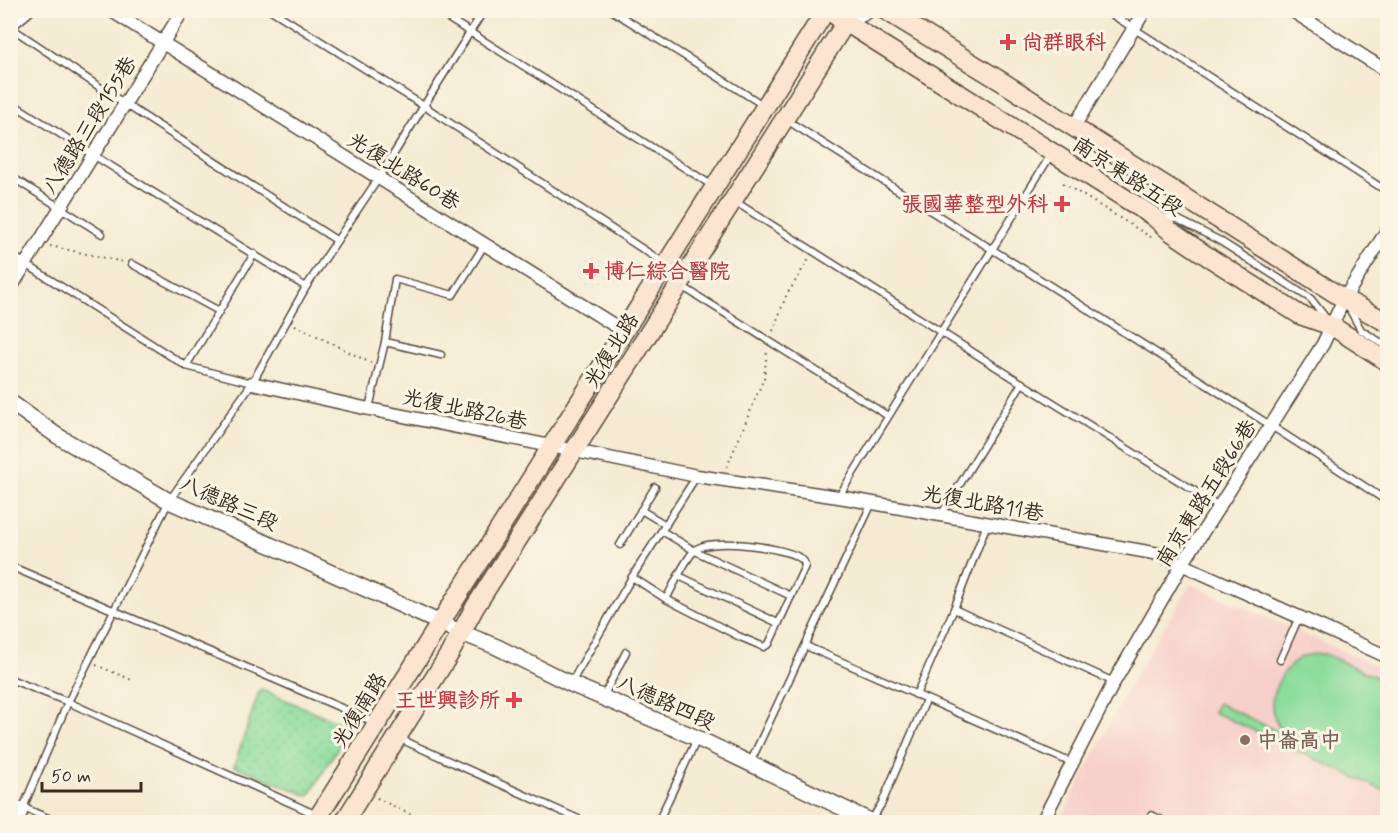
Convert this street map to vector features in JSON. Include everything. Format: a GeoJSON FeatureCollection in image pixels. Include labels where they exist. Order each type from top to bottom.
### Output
{"type":"FeatureCollection","features":[{"type":"Feature","properties":{"kind":"main road","name":"光復北路"},"geometry":{"type":"LineString","coordinates":[[441,623],[827,10]]}},
{"type":"Feature","properties":{"kind":"main road","name":"南京東路五段"},"geometry":{"type":"LineString","coordinates":[[827,10],[1153,216],[1210,258],[1300,315],[1332,326],[1388,362]]}},
{"type":"Feature","properties":{"kind":"main road","name":"南京東路五段"},"geometry":{"type":"LineString","coordinates":[[885,10],[1344,299],[1388,323]]}},
{"type":"Feature","properties":{"kind":"main road","name":"光復北路"},"geometry":{"type":"LineString","coordinates":[[462,633],[475,607],[846,22]]}},
{"type":"Feature","properties":{"kind":"main road","name":"光復南路"},"geometry":{"type":"LineString","coordinates":[[316,819],[441,623]]}},
{"type":"Feature","properties":{"kind":"main road"},"geometry":{"type":"LineString","coordinates":[[344,822],[462,633]]}},
{"type":"Feature","properties":{"kind":"street"},"geometry":{"type":"LineString","coordinates":[[10,26],[28,10]]}},
{"type":"Feature","properties":{"kind":"street","name":"光復北路60巷"},"geometry":{"type":"LineString","coordinates":[[110,10],[625,332]]}},
{"type":"Feature","properties":{"kind":"street","name":"八德路三段155巷"},"geometry":{"type":"LineString","coordinates":[[10,290],[183,10]]}},
{"type":"Feature","properties":{"kind":"street","name":"光復北路"},"geometry":{"type":"LineString","coordinates":[[846,22],[867,10]]}},
{"type":"Feature","properties":{"kind":"street"},"geometry":{"type":"LineString","coordinates":[[1073,128],[1145,10]]}},
{"type":"Feature","properties":{"kind":"street"},"geometry":{"type":"LineString","coordinates":[[1291,10],[1388,72]]}},
{"type":"Feature","properties":{"kind":"street","name":"南京東路五段66巷"},"geometry":{"type":"LineString","coordinates":[[1042,822],[1114,682],[1219,506],[1323,344],[1344,299],[1388,229]]}},
{"type":"Feature","properties":{"kind":"street","name":"光復北路26巷"},"geometry":{"type":"LineString","coordinates":[[252,383],[553,446]]}},
{"type":"Feature","properties":{"kind":"street","name":"八德路三段"},"geometry":{"type":"LineString","coordinates":[[10,402],[56,435],[169,501],[441,623]]}},
{"type":"Feature","properties":{"kind":"street","name":"光復北路11巷"},"geometry":{"type":"LineString","coordinates":[[553,446],[697,476],[838,497],[1159,554],[1184,563],[1388,657]]}},
{"type":"Feature","properties":{"kind":"street","name":"八德路四段"},"geometry":{"type":"LineString","coordinates":[[441,623],[497,647],[571,684],[697,738],[871,822]]}},
{"type":"Feature","properties":{"kind":"street"},"geometry":{"type":"LineString","coordinates":[[17,822],[23,808]]}},
{"type":"Feature","properties":{"kind":"lane"},"geometry":{"type":"LineString","coordinates":[[271,10],[424,106],[667,265]]}},
{"type":"Feature","properties":{"kind":"lane"},"geometry":{"type":"LineString","coordinates":[[435,10],[715,188]]}},
{"type":"Feature","properties":{"kind":"lane"},"geometry":{"type":"LineString","coordinates":[[23,808],[68,702],[169,501],[252,383],[306,287],[378,179],[484,10]]}},
{"type":"Feature","properties":{"kind":"lane"},"geometry":{"type":"LineString","coordinates":[[611,10],[766,107]]}},
{"type":"Feature","properties":{"kind":"lane"},"geometry":{"type":"LineString","coordinates":[[1105,10],[1388,192]]}},
{"type":"Feature","properties":{"kind":"lane"},"geometry":{"type":"LineString","coordinates":[[10,26],[125,104],[336,240]]}},
{"type":"Feature","properties":{"kind":"lane"},"geometry":{"type":"LineString","coordinates":[[10,102],[306,287]]}},
{"type":"Feature","properties":{"kind":"lane"},"geometry":{"type":"LineString","coordinates":[[784,118],[992,251],[1272,425],[1388,502]]}},
{"type":"Feature","properties":{"kind":"lane"},"geometry":{"type":"LineString","coordinates":[[838,497],[1052,153]]}},
{"type":"Feature","properties":{"kind":"lane"},"geometry":{"type":"LineString","coordinates":[[10,176],[102,234]]}},
{"type":"Feature","properties":{"kind":"lane"},"geometry":{"type":"LineString","coordinates":[[734,200],[1219,506]]}},
{"type":"Feature","properties":{"kind":"lane"},"geometry":{"type":"LineString","coordinates":[[369,409],[385,342],[395,279],[453,294],[484,244]]}},
{"type":"Feature","properties":{"kind":"lane"},"geometry":{"type":"LineString","coordinates":[[10,254],[186,366],[252,383]]}},
{"type":"Feature","properties":{"kind":"lane"},"geometry":{"type":"LineString","coordinates":[[186,366],[254,254]]}},
{"type":"Feature","properties":{"kind":"lane"},"geometry":{"type":"LineString","coordinates":[[132,264],[219,311]]}},
{"type":"Feature","properties":{"kind":"lane"},"geometry":{"type":"LineString","coordinates":[[679,285],[888,416]]}},
{"type":"Feature","properties":{"kind":"lane"},"geometry":{"type":"LineString","coordinates":[[1344,299],[1361,330],[1388,347]]}},
{"type":"Feature","properties":{"kind":"lane"},"geometry":{"type":"LineString","coordinates":[[385,342],[441,355]]}},
{"type":"Feature","properties":{"kind":"lane"},"geometry":{"type":"LineString","coordinates":[[941,515],[1022,383]]}},
{"type":"Feature","properties":{"kind":"lane"},"geometry":{"type":"LineString","coordinates":[[571,684],[632,577],[697,476]]}},
{"type":"Feature","properties":{"kind":"lane"},"geometry":{"type":"LineString","coordinates":[[620,545],[655,487]]}},
{"type":"Feature","properties":{"kind":"lane"},"geometry":{"type":"LineString","coordinates":[[750,764],[872,503]]}},
{"type":"Feature","properties":{"kind":"lane"},"geometry":{"type":"LineString","coordinates":[[641,510],[695,550],[791,596]]}},
{"type":"Feature","properties":{"kind":"lane"},"geometry":{"type":"LineString","coordinates":[[916,695],[954,609],[987,524]]}},
{"type":"Feature","properties":{"kind":"lane"},"geometry":{"type":"LineString","coordinates":[[632,577],[666,599],[738,636],[764,646],[769,644],[805,566],[801,558],[790,554],[744,544],[706,544],[695,550],[666,599]]}},
{"type":"Feature","properties":{"kind":"lane"},"geometry":{"type":"LineString","coordinates":[[10,566],[377,724]]}},
{"type":"Feature","properties":{"kind":"lane"},"geometry":{"type":"LineString","coordinates":[[679,576],[778,623]]}},
{"type":"Feature","properties":{"kind":"lane"},"geometry":{"type":"LineString","coordinates":[[954,609],[1114,682]]}},
{"type":"Feature","properties":{"kind":"lane"},"geometry":{"type":"LineString","coordinates":[[1280,660],[1299,617]]}},
{"type":"Feature","properties":{"kind":"lane"},"geometry":{"type":"LineString","coordinates":[[806,646],[1072,763]]}},
{"type":"Feature","properties":{"kind":"lane"},"geometry":{"type":"LineString","coordinates":[[603,698],[626,652]]}},
{"type":"Feature","properties":{"kind":"lane"},"geometry":{"type":"LineString","coordinates":[[10,679],[68,702],[316,819]]}},
{"type":"Feature","properties":{"kind":"lane"},"geometry":{"type":"LineString","coordinates":[[871,822],[882,803],[926,700]]}},
{"type":"Feature","properties":{"kind":"lane"},"geometry":{"type":"LineString","coordinates":[[398,737],[585,822]]}},
{"type":"Feature","properties":{"kind":"lane"},"geometry":{"type":"LineString","coordinates":[[658,822],[697,738]]}},
{"type":"Feature","properties":{"kind":"lane"},"geometry":{"type":"LineString","coordinates":[[10,802],[57,822]]}},
{"type":"Feature","properties":{"kind":"lane"},"geometry":{"type":"LineString","coordinates":[[1151,815],[1166,822]]}},
{"type":"Feature","properties":{"kind":"path"},"geometry":{"type":"LineString","coordinates":[[38,243],[132,264]]}},
{"type":"Feature","properties":{"kind":"path"},"geometry":{"type":"LineString","coordinates":[[722,480],[743,423],[764,378],[769,341],[786,296],[814,251]]}},
{"type":"Feature","properties":{"kind":"path"},"geometry":{"type":"LineString","coordinates":[[288,321],[367,362],[379,365]]}},
{"type":"Feature","properties":{"kind":"path"},"geometry":{"type":"LineString","coordinates":[[88,661],[132,680]]}},
{"type":"Feature","properties":{"kind":"path"},"geometry":{"type":"LineString","coordinates":[[375,797],[419,819]]}},
{"type":"Feature","properties":{"kind":"shaded area","name":"中崙高中"},"geometry":{"type":"Polygon","coordinates":[[[1191,584],[1387,671],[1387,822],[1184,822],[1148,806],[1140,822],[1059,822],[1136,673],[1191,584]]]}},
{"type":"Feature","properties":{"kind":"green space"},"geometry":{"type":"Polygon","coordinates":[[[1325,654],[1387,682],[1387,792],[1213,712],[1218,703],[1281,733],[1272,706],[1279,680],[1287,669],[1300,658],[1325,654]]]}},
{"type":"Feature","properties":{"kind":"green space"},"geometry":{"type":"Polygon","coordinates":[[[260,689],[350,727],[309,796],[234,766],[260,689]]]}},
{"type":"Feature","properties":{"kind":"place","name":"尚群眼科"},"geometry":{"type":"Point","coordinates":[1008,42]}},
{"type":"Feature","properties":{"kind":"place","name":"張國華整型外科"},"geometry":{"type":"Point","coordinates":[1062,204]}},
{"type":"Feature","properties":{"kind":"place","name":"博仁綜合醫院"},"geometry":{"type":"Point","coordinates":[591,271]}},
{"type":"Feature","properties":{"kind":"place","name":"王世興診所"},"geometry":{"type":"Point","coordinates":[514,700]}},
{"type":"Feature","properties":{"kind":"place","name":"中崙高中"},"geometry":{"type":"Point","coordinates":[1245,740]}}]}
